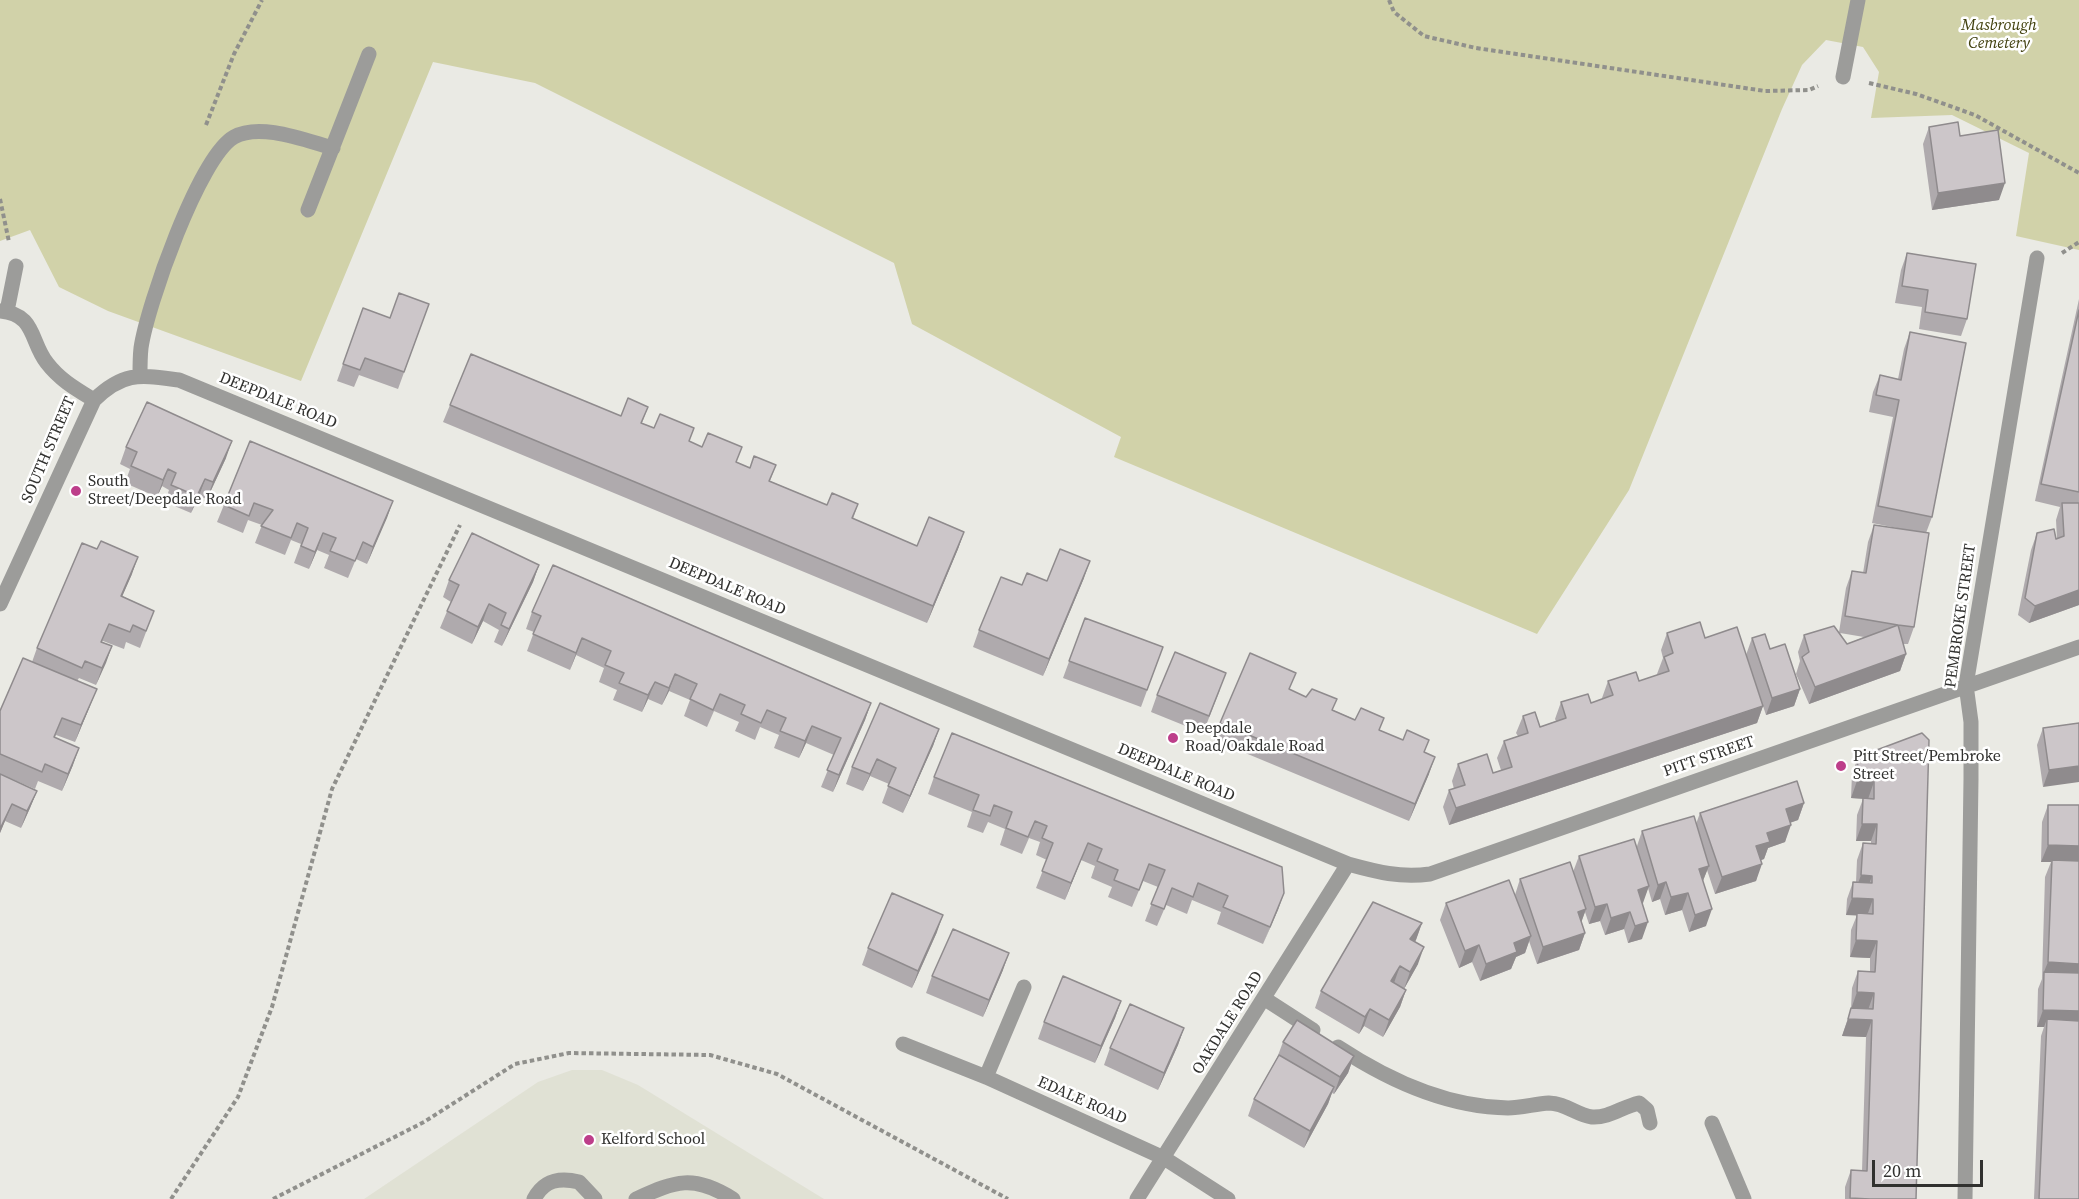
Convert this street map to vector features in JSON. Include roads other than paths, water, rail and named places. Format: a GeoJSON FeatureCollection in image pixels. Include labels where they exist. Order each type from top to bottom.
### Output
{"type":"FeatureCollection","features":[{"type":"Feature","properties":{"kind":"street"},"geometry":{"type":"LineString","coordinates":[[1843,77],[1858,0]]}},
{"type":"Feature","properties":{"kind":"street"},"geometry":{"type":"LineString","coordinates":[[308,210],[369,54]]}},
{"type":"Feature","properties":{"kind":"street"},"geometry":{"type":"LineString","coordinates":[[140,375],[141,348],[152,304],[196,188],[216,155],[234,137],[253,132],[283,134],[333,148]]}},
{"type":"Feature","properties":{"kind":"street","name":"PEMBROKE STREET"},"geometry":{"type":"LineString","coordinates":[[1965,1199],[1971,779],[1971,722],[1966,685],[2037,258]]}},
{"type":"Feature","properties":{"kind":"street","name":"SOUTH STREET"},"geometry":{"type":"LineString","coordinates":[[0,604],[94,400],[62,381],[45,360],[35,334],[23,319],[4,311],[16,266]]}},
{"type":"Feature","properties":{"kind":"street","name":"DEEPDALE ROAD"},"geometry":{"type":"LineString","coordinates":[[94,400],[110,385],[127,377],[140,375],[179,380],[1348,864]]}},
{"type":"Feature","properties":{"kind":"street","name":"PITT STREET"},"geometry":{"type":"LineString","coordinates":[[1348,864],[1389,875],[1408,877],[1430,874],[2079,646]]}},
{"type":"Feature","properties":{"kind":"street","name":"OAKDALE ROAD"},"geometry":{"type":"LineString","coordinates":[[1137,1199],[1348,864]]}},
{"type":"Feature","properties":{"kind":"street"},"geometry":{"type":"LineString","coordinates":[[986,1077],[1024,987]]}},
{"type":"Feature","properties":{"kind":"street"},"geometry":{"type":"LineString","coordinates":[[1265,999],[1352,1056],[1400,1083],[1441,1098],[1507,1108],[1551,1103],[1574,1109],[1589,1117],[1607,1117],[1623,1107],[1639,1103],[1647,1110],[1650,1123]]}},
{"type":"Feature","properties":{"kind":"street","name":"EDALE ROAD"},"geometry":{"type":"LineString","coordinates":[[903,1044],[986,1077],[1164,1158],[1228,1199]]}},
{"type":"Feature","properties":{"kind":"street"},"geometry":{"type":"LineString","coordinates":[[1712,1123],[1744,1199]]}},
{"type":"Feature","properties":{"kind":"street"},"geometry":{"type":"LineString","coordinates":[[534,1199],[538,1191],[557,1179],[579,1182],[595,1199]]}},
{"type":"Feature","properties":{"kind":"street"},"geometry":{"type":"LineString","coordinates":[[636,1199],[672,1183],[692,1181],[714,1187],[733,1199]]}},
{"type":"Feature","properties":{"kind":"place","name":"South Street/Deepdale Road"},"geometry":{"type":"Point","coordinates":[76,491]}},
{"type":"Feature","properties":{"kind":"place","name":"Deepdale Road/Oakdale Road"},"geometry":{"type":"Point","coordinates":[1173,738]}},
{"type":"Feature","properties":{"kind":"place","name":"Pitt Street/Pembroke Street"},"geometry":{"type":"Point","coordinates":[1841,766]}},
{"type":"Feature","properties":{"kind":"place","name":"Kelford School"},"geometry":{"type":"Point","coordinates":[589,1140]}},
{"type":"Feature","properties":{"kind":"park label","name":"Masbrough Cemetery"},"geometry":{"type":"Point","coordinates":[1999,35]}}]}
